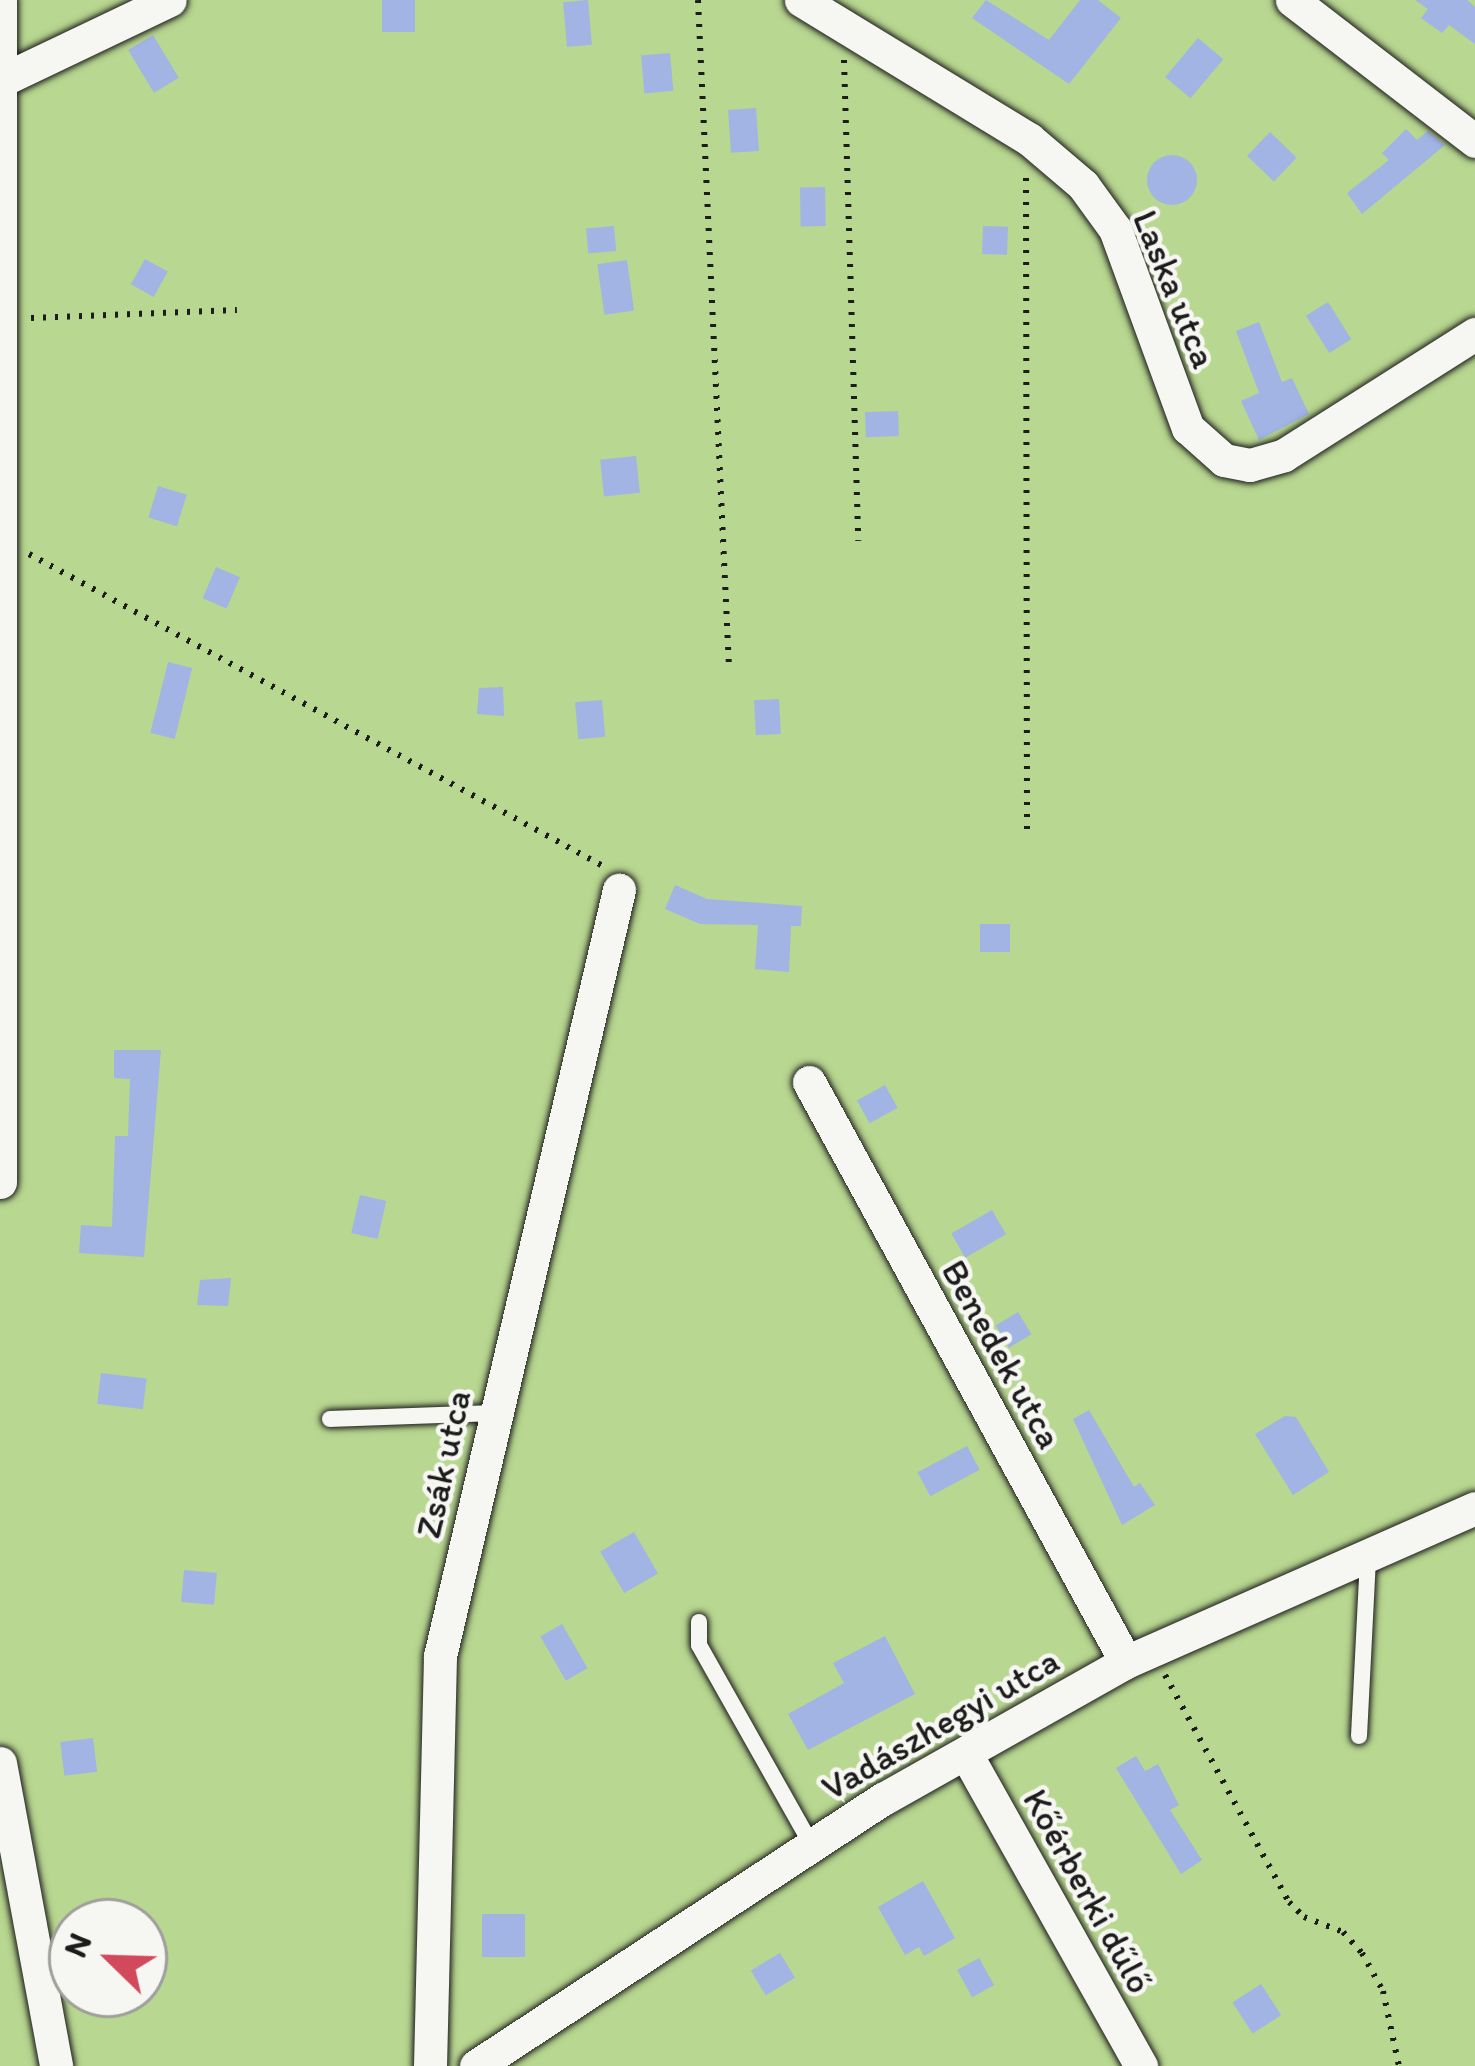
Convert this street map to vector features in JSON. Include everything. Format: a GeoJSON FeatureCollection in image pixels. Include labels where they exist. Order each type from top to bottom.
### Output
{"type":"FeatureCollection","features":[{"type":"Feature","properties":{"kind":"street"},"geometry":{"type":"LineString","coordinates":[[0,0],[4,319],[0,1182]]}},
{"type":"Feature","properties":{"kind":"street"},"geometry":{"type":"LineString","coordinates":[[2,81],[170,0]]}},
{"type":"Feature","properties":{"kind":"street","name":"Laska utca"},"geometry":{"type":"LineString","coordinates":[[801,0],[1029,139],[1083,184],[1115,230],[1188,428],[1224,460],[1250,465],[1296,448],[1475,334]]}},
{"type":"Feature","properties":{"kind":"street"},"geometry":{"type":"LineString","coordinates":[[1292,0],[1475,141]]}},
{"type":"Feature","properties":{"kind":"street","name":"Zsák utca"},"geometry":{"type":"LineString","coordinates":[[430,2066],[436,1701],[494,1413],[617,882]]}},
{"type":"Feature","properties":{"kind":"street","name":"Benedek utca"},"geometry":{"type":"LineString","coordinates":[[809,1082],[1139,1657]]}},
{"type":"Feature","properties":{"kind":"street","name":"Vadászhegyi utca"},"geometry":{"type":"LineString","coordinates":[[476,2066],[811,1844],[1139,1657],[1475,1508]]}},
{"type":"Feature","properties":{"kind":"street","name":"Kőérberki dűlő"},"geometry":{"type":"LineString","coordinates":[[966,1754],[1141,2066]]}},
{"type":"Feature","properties":{"kind":"street"},"geometry":{"type":"LineString","coordinates":[[0,1763],[56,2066]]}},
{"type":"Feature","properties":{"kind":"lane"},"geometry":{"type":"LineString","coordinates":[[330,1419],[494,1413]]}},
{"type":"Feature","properties":{"kind":"lane"},"geometry":{"type":"LineString","coordinates":[[1360,1736],[1368,1556]]}},
{"type":"Feature","properties":{"kind":"lane"},"geometry":{"type":"LineString","coordinates":[[699,1622],[699,1645],[811,1844]]}},
{"type":"Feature","properties":{"kind":"path"},"geometry":{"type":"LineString","coordinates":[[698,0],[729,668]]}},
{"type":"Feature","properties":{"kind":"path"},"geometry":{"type":"LineString","coordinates":[[854,34],[844,60],[858,541]]}},
{"type":"Feature","properties":{"kind":"path"},"geometry":{"type":"LineString","coordinates":[[1027,832],[1029,139]]}},
{"type":"Feature","properties":{"kind":"path"},"geometry":{"type":"LineString","coordinates":[[4,319],[237,310]]}},
{"type":"Feature","properties":{"kind":"path"},"geometry":{"type":"LineString","coordinates":[[3,531],[307,698],[617,882]]}},
{"type":"Feature","properties":{"kind":"path"},"geometry":{"type":"LineString","coordinates":[[1139,1657],[1289,1902],[1304,1917],[1343,1932],[1362,1953],[1383,1991],[1399,2066]]}},
{"type":"Feature","properties":{"kind":"green space"},"geometry":{"type":"Polygon","coordinates":[[[0,0],[1475,0],[1475,2066],[0,2066],[0,0]]]}},
{"type":"Feature","properties":{"kind":"building"},"geometry":{"type":"Polygon","coordinates":[[[382,0],[415,0],[415,32],[382,32],[382,0]]]}},
{"type":"Feature","properties":{"kind":"building"},"geometry":{"type":"Polygon","coordinates":[[[588,0],[592,45],[567,47],[563,2],[588,0]]]}},
{"type":"Feature","properties":{"kind":"building"},"geometry":{"type":"Polygon","coordinates":[[[986,0],[1049,40],[1080,0],[1098,0],[1121,18],[1069,84],[972,18],[986,0]]]}},
{"type":"Feature","properties":{"kind":"building"},"geometry":{"type":"Polygon","coordinates":[[[1415,0],[1467,0],[1475,7],[1475,44],[1449,25],[1442,33],[1421,18],[1428,9],[1415,0]]]}},
{"type":"Feature","properties":{"kind":"building"},"geometry":{"type":"Polygon","coordinates":[[[153,35],[179,78],[154,93],[128,50],[153,35]]]}},
{"type":"Feature","properties":{"kind":"building"},"geometry":{"type":"Polygon","coordinates":[[[1198,38],[1223,59],[1190,98],[1165,77],[1198,38]]]}},
{"type":"Feature","properties":{"kind":"building"},"geometry":{"type":"Polygon","coordinates":[[[670,53],[673,91],[644,93],[641,56],[670,53]]]}},
{"type":"Feature","properties":{"kind":"building"},"geometry":{"type":"Polygon","coordinates":[[[756,108],[759,151],[731,153],[728,110],[756,108]]]}},
{"type":"Feature","properties":{"kind":"building"},"geometry":{"type":"Polygon","coordinates":[[[1406,129],[1417,140],[1428,131],[1445,145],[1362,214],[1347,193],[1389,160],[1382,153],[1406,129]]]}},
{"type":"Feature","properties":{"kind":"building"},"geometry":{"type":"Polygon","coordinates":[[[1270,132],[1297,158],[1274,181],[1247,156],[1270,132]]]}},
{"type":"Feature","properties":{"kind":"building"},"geometry":{"type":"Polygon","coordinates":[[[1172,155],[1189,163],[1197,180],[1189,197],[1172,205],[1155,197],[1147,180],[1155,163],[1172,155]]]}},
{"type":"Feature","properties":{"kind":"building"},"geometry":{"type":"Polygon","coordinates":[[[800,187],[825,187],[826,226],[801,226],[800,187]]]}},
{"type":"Feature","properties":{"kind":"building"},"geometry":{"type":"Polygon","coordinates":[[[614,226],[616,251],[588,253],[586,228],[614,226]]]}},
{"type":"Feature","properties":{"kind":"building"},"geometry":{"type":"Polygon","coordinates":[[[983,226],[1008,227],[1007,255],[982,254],[983,226]]]}},
{"type":"Feature","properties":{"kind":"building"},"geometry":{"type":"Polygon","coordinates":[[[145,259],[168,272],[154,297],[131,284],[145,259]]]}},
{"type":"Feature","properties":{"kind":"building"},"geometry":{"type":"Polygon","coordinates":[[[627,260],[634,311],[604,315],[597,264],[627,260]]]}},
{"type":"Feature","properties":{"kind":"building"},"geometry":{"type":"Polygon","coordinates":[[[1328,302],[1351,339],[1329,353],[1306,316],[1328,302]]]}},
{"type":"Feature","properties":{"kind":"building"},"geometry":{"type":"Polygon","coordinates":[[[1259,322],[1282,382],[1292,378],[1309,414],[1259,440],[1241,401],[1259,393],[1236,331],[1259,322]]]}},
{"type":"Feature","properties":{"kind":"building"},"geometry":{"type":"Polygon","coordinates":[[[898,411],[899,436],[866,437],[865,412],[898,411]]]}},
{"type":"Feature","properties":{"kind":"building"},"geometry":{"type":"Polygon","coordinates":[[[636,456],[640,493],[604,497],[600,460],[636,456]]]}},
{"type":"Feature","properties":{"kind":"building"},"geometry":{"type":"Polygon","coordinates":[[[158,486],[187,495],[177,526],[148,518],[158,486]]]}},
{"type":"Feature","properties":{"kind":"building"},"geometry":{"type":"Polygon","coordinates":[[[216,567],[240,577],[227,608],[203,598],[216,567]]]}},
{"type":"Feature","properties":{"kind":"building"},"geometry":{"type":"Polygon","coordinates":[[[168,662],[192,668],[175,739],[150,733],[168,662]]]}},
{"type":"Feature","properties":{"kind":"building"},"geometry":{"type":"Polygon","coordinates":[[[503,687],[504,716],[477,714],[479,688],[503,687]]]}},
{"type":"Feature","properties":{"kind":"building"},"geometry":{"type":"Polygon","coordinates":[[[779,699],[781,734],[756,735],[754,700],[779,699]]]}},
{"type":"Feature","properties":{"kind":"building"},"geometry":{"type":"Polygon","coordinates":[[[602,700],[605,737],[578,739],[575,702],[602,700]]]}},
{"type":"Feature","properties":{"kind":"building"},"geometry":{"type":"Polygon","coordinates":[[[675,885],[707,899],[802,906],[801,926],[791,926],[789,972],[755,969],[758,925],[700,924],[665,909],[675,885]]]}},
{"type":"Feature","properties":{"kind":"building"},"geometry":{"type":"Polygon","coordinates":[[[980,924],[1010,924],[1010,952],[980,952],[980,924]]]}},
{"type":"Feature","properties":{"kind":"building"},"geometry":{"type":"Polygon","coordinates":[[[114,1050],[161,1050],[144,1257],[79,1253],[81,1225],[112,1227],[115,1136],[128,1136],[130,1079],[114,1078],[114,1050]]]}},
{"type":"Feature","properties":{"kind":"building"},"geometry":{"type":"Polygon","coordinates":[[[885,1085],[898,1108],[870,1123],[857,1101],[885,1085]]]}},
{"type":"Feature","properties":{"kind":"building"},"geometry":{"type":"Polygon","coordinates":[[[360,1195],[386,1201],[378,1239],[351,1233],[360,1195]]]}},
{"type":"Feature","properties":{"kind":"building"},"geometry":{"type":"Polygon","coordinates":[[[992,1210],[1006,1234],[965,1258],[951,1234],[992,1210]]]}},
{"type":"Feature","properties":{"kind":"building"},"geometry":{"type":"Polygon","coordinates":[[[231,1278],[228,1306],[197,1305],[200,1280],[231,1278]]]}},
{"type":"Feature","properties":{"kind":"building"},"geometry":{"type":"Polygon","coordinates":[[[1018,1312],[1031,1334],[1009,1348],[996,1325],[1018,1312]]]}},
{"type":"Feature","properties":{"kind":"building"},"geometry":{"type":"Polygon","coordinates":[[[101,1373],[147,1379],[143,1409],[97,1404],[101,1373]]]}},
{"type":"Feature","properties":{"kind":"building"},"geometry":{"type":"Polygon","coordinates":[[[1089,1410],[1134,1487],[1140,1483],[1155,1505],[1122,1525],[1073,1419],[1089,1410]]]}},
{"type":"Feature","properties":{"kind":"building"},"geometry":{"type":"Polygon","coordinates":[[[1285,1416],[1296,1417],[1329,1472],[1293,1495],[1255,1434],[1285,1416]]]}},
{"type":"Feature","properties":{"kind":"building"},"geometry":{"type":"Polygon","coordinates":[[[967,1446],[980,1470],[930,1496],[918,1472],[967,1446]]]}},
{"type":"Feature","properties":{"kind":"building"},"geometry":{"type":"Polygon","coordinates":[[[634,1532],[658,1574],[624,1593],[600,1552],[634,1532]]]}},
{"type":"Feature","properties":{"kind":"building"},"geometry":{"type":"Polygon","coordinates":[[[184,1570],[217,1573],[214,1605],[181,1602],[184,1570]]]}},
{"type":"Feature","properties":{"kind":"building"},"geometry":{"type":"Polygon","coordinates":[[[562,1624],[588,1668],[566,1681],[540,1636],[562,1624]]]}},
{"type":"Feature","properties":{"kind":"building"},"geometry":{"type":"Polygon","coordinates":[[[885,1636],[915,1694],[808,1750],[788,1714],[844,1683],[833,1663],[885,1636]]]}},
{"type":"Feature","properties":{"kind":"building"},"geometry":{"type":"Polygon","coordinates":[[[93,1738],[97,1772],[64,1776],[60,1742],[93,1738]]]}},
{"type":"Feature","properties":{"kind":"building"},"geometry":{"type":"Polygon","coordinates":[[[1136,1756],[1145,1771],[1158,1764],[1179,1805],[1170,1810],[1202,1860],[1181,1874],[1116,1768],[1136,1756]]]}},
{"type":"Feature","properties":{"kind":"building"},"geometry":{"type":"Polygon","coordinates":[[[923,1881],[955,1938],[924,1956],[919,1947],[905,1955],[878,1907],[923,1881]]]}},
{"type":"Feature","properties":{"kind":"building"},"geometry":{"type":"Polygon","coordinates":[[[482,1914],[525,1914],[525,1957],[482,1957],[482,1914]]]}},
{"type":"Feature","properties":{"kind":"building"},"geometry":{"type":"Polygon","coordinates":[[[780,1953],[795,1978],[766,1995],[751,1971],[780,1953]]]}},
{"type":"Feature","properties":{"kind":"building"},"geometry":{"type":"Polygon","coordinates":[[[979,1958],[994,1985],[972,1997],[957,1970],[979,1958]]]}},
{"type":"Feature","properties":{"kind":"building"},"geometry":{"type":"Polygon","coordinates":[[[1261,1984],[1281,2015],[1253,2034],[1232,2003],[1261,1984]]]}}]}
